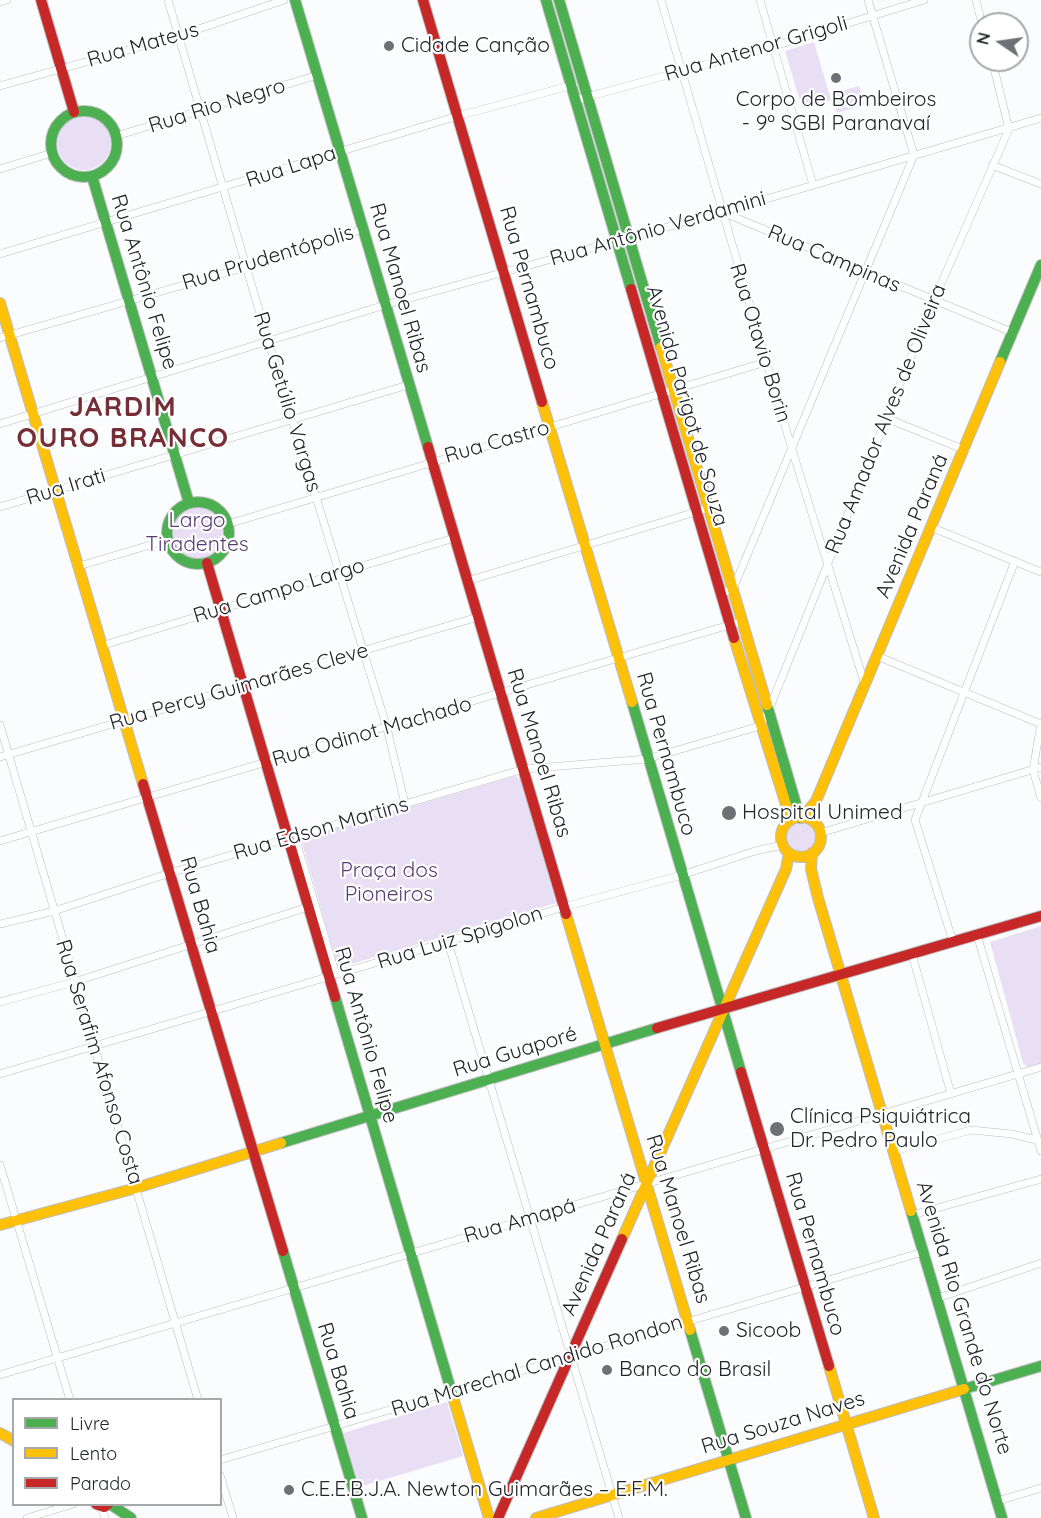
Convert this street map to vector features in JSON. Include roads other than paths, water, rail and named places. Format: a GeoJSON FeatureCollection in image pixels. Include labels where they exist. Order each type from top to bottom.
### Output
{"type":"FeatureCollection","features":[{"type":"Feature","properties":{"kind":"street"},"geometry":{"type":"LineString","coordinates":[[0,2],[7,0]]}},
{"type":"Feature","properties":{"kind":"street"},"geometry":{"type":"LineString","coordinates":[[41,0],[74,112]]}},
{"type":"Feature","properties":{"kind":"street","name":"Rua Getúlio Vargas"},"geometry":{"type":"LineString","coordinates":[[168,0],[267,341],[387,728],[405,804]]}},
{"type":"Feature","properties":{"kind":"street","name":"Rua Mateus"},"geometry":{"type":"LineString","coordinates":[[0,86],[178,36],[284,0]]}},
{"type":"Feature","properties":{"kind":"street","name":"Rua Manoel Ribas"},"geometry":{"type":"LineString","coordinates":[[295,0],[430,461],[524,769],[746,1518]]}},
{"type":"Feature","properties":{"kind":"street","name":"Rua Pernambuco"},"geometry":{"type":"LineString","coordinates":[[423,0],[874,1518]]}},
{"type":"Feature","properties":{"kind":"street","name":"Avenida Parigot de Souza"},"geometry":{"type":"LineString","coordinates":[[546,0],[760,726],[787,808],[788,822]]}},
{"type":"Feature","properties":{"kind":"street","name":"Avenida Parigot de Souza"},"geometry":{"type":"LineString","coordinates":[[559,0],[801,818]]}},
{"type":"Feature","properties":{"kind":"street","name":"Rua Otavio Borin"},"geometry":{"type":"LineString","coordinates":[[661,0],[791,446],[865,685]]}},
{"type":"Feature","properties":{"kind":"street"},"geometry":{"type":"LineString","coordinates":[[760,0],[813,185]]}},
{"type":"Feature","properties":{"kind":"street"},"geometry":{"type":"LineString","coordinates":[[722,593],[733,589],[914,154],[868,0]]}},
{"type":"Feature","properties":{"kind":"street","name":"Rua Antenor Grigoli"},"geometry":{"type":"LineString","coordinates":[[576,100],[774,46],[924,0]]}},
{"type":"Feature","properties":{"kind":"street"},"geometry":{"type":"LineString","coordinates":[[995,72],[1009,129]]}},
{"type":"Feature","properties":{"kind":"street","name":"Rua Rio Negro"},"geometry":{"type":"LineString","coordinates":[[116,136],[318,75]]}},
{"type":"Feature","properties":{"kind":"street","name":"Rua Lapa"},"geometry":{"type":"LineString","coordinates":[[0,254],[224,189],[458,116],[583,82]]}},
{"type":"Feature","properties":{"kind":"street"},"geometry":{"type":"LineString","coordinates":[[85,111],[105,118],[116,136],[114,156],[101,172],[92,176],[82,177],[63,170],[52,153],[51,143],[57,124],[74,112],[85,111]]}},
{"type":"Feature","properties":{"kind":"street","name":"Rua Antônio Verdamini"},"geometry":{"type":"LineString","coordinates":[[0,424],[385,305],[722,212],[1041,118]]}},
{"type":"Feature","properties":{"kind":"street","name":"Rua Amador Alves de Oliveira"},"geometry":{"type":"LineString","coordinates":[[760,726],[768,712],[934,300],[1009,129]]}},
{"type":"Feature","properties":{"kind":"street"},"geometry":{"type":"LineString","coordinates":[[0,169],[52,153]]}},
{"type":"Feature","properties":{"kind":"street"},"geometry":{"type":"LineString","coordinates":[[992,165],[1041,184]]}},
{"type":"Feature","properties":{"kind":"street","name":"Rua Antônio Felipe"},"geometry":{"type":"LineString","coordinates":[[92,176],[189,502]]}},
{"type":"Feature","properties":{"kind":"street","name":"Rua Campinas"},"geometry":{"type":"LineString","coordinates":[[722,212],[1014,333]]}},
{"type":"Feature","properties":{"kind":"street","name":"Rua Prudentópolis"},"geometry":{"type":"LineString","coordinates":[[5,337],[246,267],[363,229]]}},
{"type":"Feature","properties":{"kind":"street","name":"Avenida Paraná"},"geometry":{"type":"LineString","coordinates":[[801,818],[816,801],[933,528],[1041,265]]}},
{"type":"Feature","properties":{"kind":"street","name":"Rua Bahia"},"geometry":{"type":"LineString","coordinates":[[0,303],[5,337],[33,415],[104,645],[362,1518]]}},
{"type":"Feature","properties":{"kind":"street","name":"Rua Castro"},"geometry":{"type":"LineString","coordinates":[[228,524],[430,461],[766,362]]}},
{"type":"Feature","properties":{"kind":"street","name":"Rua Irati"},"geometry":{"type":"LineString","coordinates":[[0,507],[291,418],[408,385]]}},
{"type":"Feature","properties":{"kind":"street"},"geometry":{"type":"LineString","coordinates":[[886,418],[965,450]]}},
{"type":"Feature","properties":{"kind":"street"},"geometry":{"type":"LineString","coordinates":[[189,502],[208,503],[217,508],[228,524],[228,543],[223,552],[207,563],[196,565],[178,558],[167,540],[166,531],[173,513],[189,502]]}},
{"type":"Feature","properties":{"kind":"street"},"geometry":{"type":"LineString","coordinates":[[467,581],[709,507]]}},
{"type":"Feature","properties":{"kind":"street"},"geometry":{"type":"LineString","coordinates":[[933,528],[1041,572]]}},
{"type":"Feature","properties":{"kind":"street","name":"Rua Campo Largo"},"geometry":{"type":"LineString","coordinates":[[104,645],[454,538]]}},
{"type":"Feature","properties":{"kind":"street"},"geometry":{"type":"LineString","coordinates":[[79,566],[167,540]]}},
{"type":"Feature","properties":{"kind":"street"},"geometry":{"type":"LineString","coordinates":[[953,942],[915,820],[918,805],[1015,561]]}},
{"type":"Feature","properties":{"kind":"street","name":"Rua Antônio Felipe"},"geometry":{"type":"LineString","coordinates":[[207,563],[266,763],[292,838],[333,976],[370,1115],[489,1518]]}},
{"type":"Feature","properties":{"kind":"street","name":"Rua Percy Guimarães Cleve"},"geometry":{"type":"LineString","coordinates":[[0,757],[478,617]]}},
{"type":"Feature","properties":{"kind":"street","name":"Rua Odinot Machado"},"geometry":{"type":"LineString","coordinates":[[0,841],[743,621]]}},
{"type":"Feature","properties":{"kind":"street"},"geometry":{"type":"LineString","coordinates":[[877,656],[1041,723],[1033,770],[1041,798]]}},
{"type":"Feature","properties":{"kind":"street","name":"Rua Serafim Afonso Costa"},"geometry":{"type":"LineString","coordinates":[[0,725],[197,1398]]}},
{"type":"Feature","properties":{"kind":"street","name":"Rua Edson Martins"},"geometry":{"type":"LineString","coordinates":[[0,924],[54,911],[170,873],[524,769],[647,759],[760,726]]}},
{"type":"Feature","properties":{"kind":"street"},"geometry":{"type":"LineString","coordinates":[[818,829],[818,845],[812,853],[802,857],[786,849],[782,831],[788,822],[801,818],[818,829],[918,805],[1041,767]]}},
{"type":"Feature","properties":{"kind":"street","name":"Avenida Paraná"},"geometry":{"type":"LineString","coordinates":[[816,801],[818,829]]}},
{"type":"Feature","properties":{"kind":"street","name":"Rua Antônio Felipe"},"geometry":{"type":"LineString","coordinates":[[292,838],[308,907],[333,976]]}},
{"type":"Feature","properties":{"kind":"street","name":"Avenida Paraná"},"geometry":{"type":"LineString","coordinates":[[498,1518],[786,868],[786,849]]}},
{"type":"Feature","properties":{"kind":"street","name":"Rua Luiz Spigolon"},"geometry":{"type":"LineString","coordinates":[[0,1074],[564,907],[682,875],[755,851],[786,849]]}},
{"type":"Feature","properties":{"kind":"street","name":"Avenida Rio Grande do Norte"},"geometry":{"type":"LineString","coordinates":[[812,853],[811,869],[841,975],[966,1389],[1002,1518]]}},
{"type":"Feature","properties":{"kind":"street"},"geometry":{"type":"LineString","coordinates":[[0,1002],[74,982],[308,907]]}},
{"type":"Feature","properties":{"kind":"street","name":"Rua Guaporé"},"geometry":{"type":"LineString","coordinates":[[0,1225],[136,1188],[723,1008],[1041,916]]}},
{"type":"Feature","properties":{"kind":"street"},"geometry":{"type":"LineString","coordinates":[[977,935],[1041,1151]]}},
{"type":"Feature","properties":{"kind":"street"},"geometry":{"type":"LineString","coordinates":[[448,942],[619,1518]]}},
{"type":"Feature","properties":{"kind":"street"},"geometry":{"type":"LineString","coordinates":[[912,954],[951,1095]]}},
{"type":"Feature","properties":{"kind":"street","name":"Rua Amapá"},"geometry":{"type":"LineString","coordinates":[[0,1375],[1041,1067]]}},
{"type":"Feature","properties":{"kind":"street"},"geometry":{"type":"LineString","coordinates":[[894,1151],[971,1130],[1012,1134],[1037,1140]]}},
{"type":"Feature","properties":{"kind":"street"},"geometry":{"type":"LineString","coordinates":[[0,1165],[69,1398]]}},
{"type":"Feature","properties":{"kind":"street"},"geometry":{"type":"LineString","coordinates":[[912,1215],[1041,1179]]}},
{"type":"Feature","properties":{"kind":"street","name":"Rua Marechal Candido Rondon"},"geometry":{"type":"LineString","coordinates":[[222,1460],[923,1251]]}},
{"type":"Feature","properties":{"kind":"street"},"geometry":{"type":"LineString","coordinates":[[938,1298],[1041,1263]]}},
{"type":"Feature","properties":{"kind":"street","name":"Rua Souza Naves"},"geometry":{"type":"LineString","coordinates":[[536,1518],[1041,1366]]}},
{"type":"Feature","properties":{"kind":"street"},"geometry":{"type":"LineString","coordinates":[[222,1482],[233,1518]]}},
{"type":"Feature","properties":{"kind":"street"},"geometry":{"type":"LineString","coordinates":[[998,1501],[1041,1488]]}},
{"type":"Feature","properties":{"kind":"street"},"geometry":{"type":"LineString","coordinates":[[27,1518],[66,1506]]}},
{"type":"Feature","properties":{"kind":"street"},"geometry":{"type":"LineString","coordinates":[[104,1508],[131,1518]]}},
{"type":"Feature","properties":{"kind":"place","name":"Cidade Canção"},"geometry":{"type":"Point","coordinates":[389,46]}},
{"type":"Feature","properties":{"kind":"place","name":"Corpo de Bombeiros - 9º SGBI Paranavaí"},"geometry":{"type":"Point","coordinates":[836,78]}},
{"type":"Feature","properties":{"kind":"place","name":"Hospital Unimed"},"geometry":{"type":"Point","coordinates":[729,813]}},
{"type":"Feature","properties":{"kind":"place","name":"Clínica Psiquiátrica Dr. Pedro Paulo"},"geometry":{"type":"Point","coordinates":[777,1129]}},
{"type":"Feature","properties":{"kind":"place","name":"Sicoob"},"geometry":{"type":"Point","coordinates":[724,1331]}},
{"type":"Feature","properties":{"kind":"place","name":"Banco do Brasil"},"geometry":{"type":"Point","coordinates":[607,1370]}},
{"type":"Feature","properties":{"kind":"place","name":"C.E.E.B.J.A. Newton Guimarães – E.F.M."},"geometry":{"type":"Point","coordinates":[289,1490]}},
{"type":"Feature","properties":{"kind":"district","name":"JARDIM OURO BRANCO"},"geometry":{"type":"Point","coordinates":[123,424]}},
{"type":"Feature","properties":{"kind":"park label","name":"Largo Tiradentes"},"geometry":{"type":"Point","coordinates":[197,533]}},
{"type":"Feature","properties":{"kind":"park label","name":"Praça dos Pioneiros"},"geometry":{"type":"Point","coordinates":[389,883]}}]}
